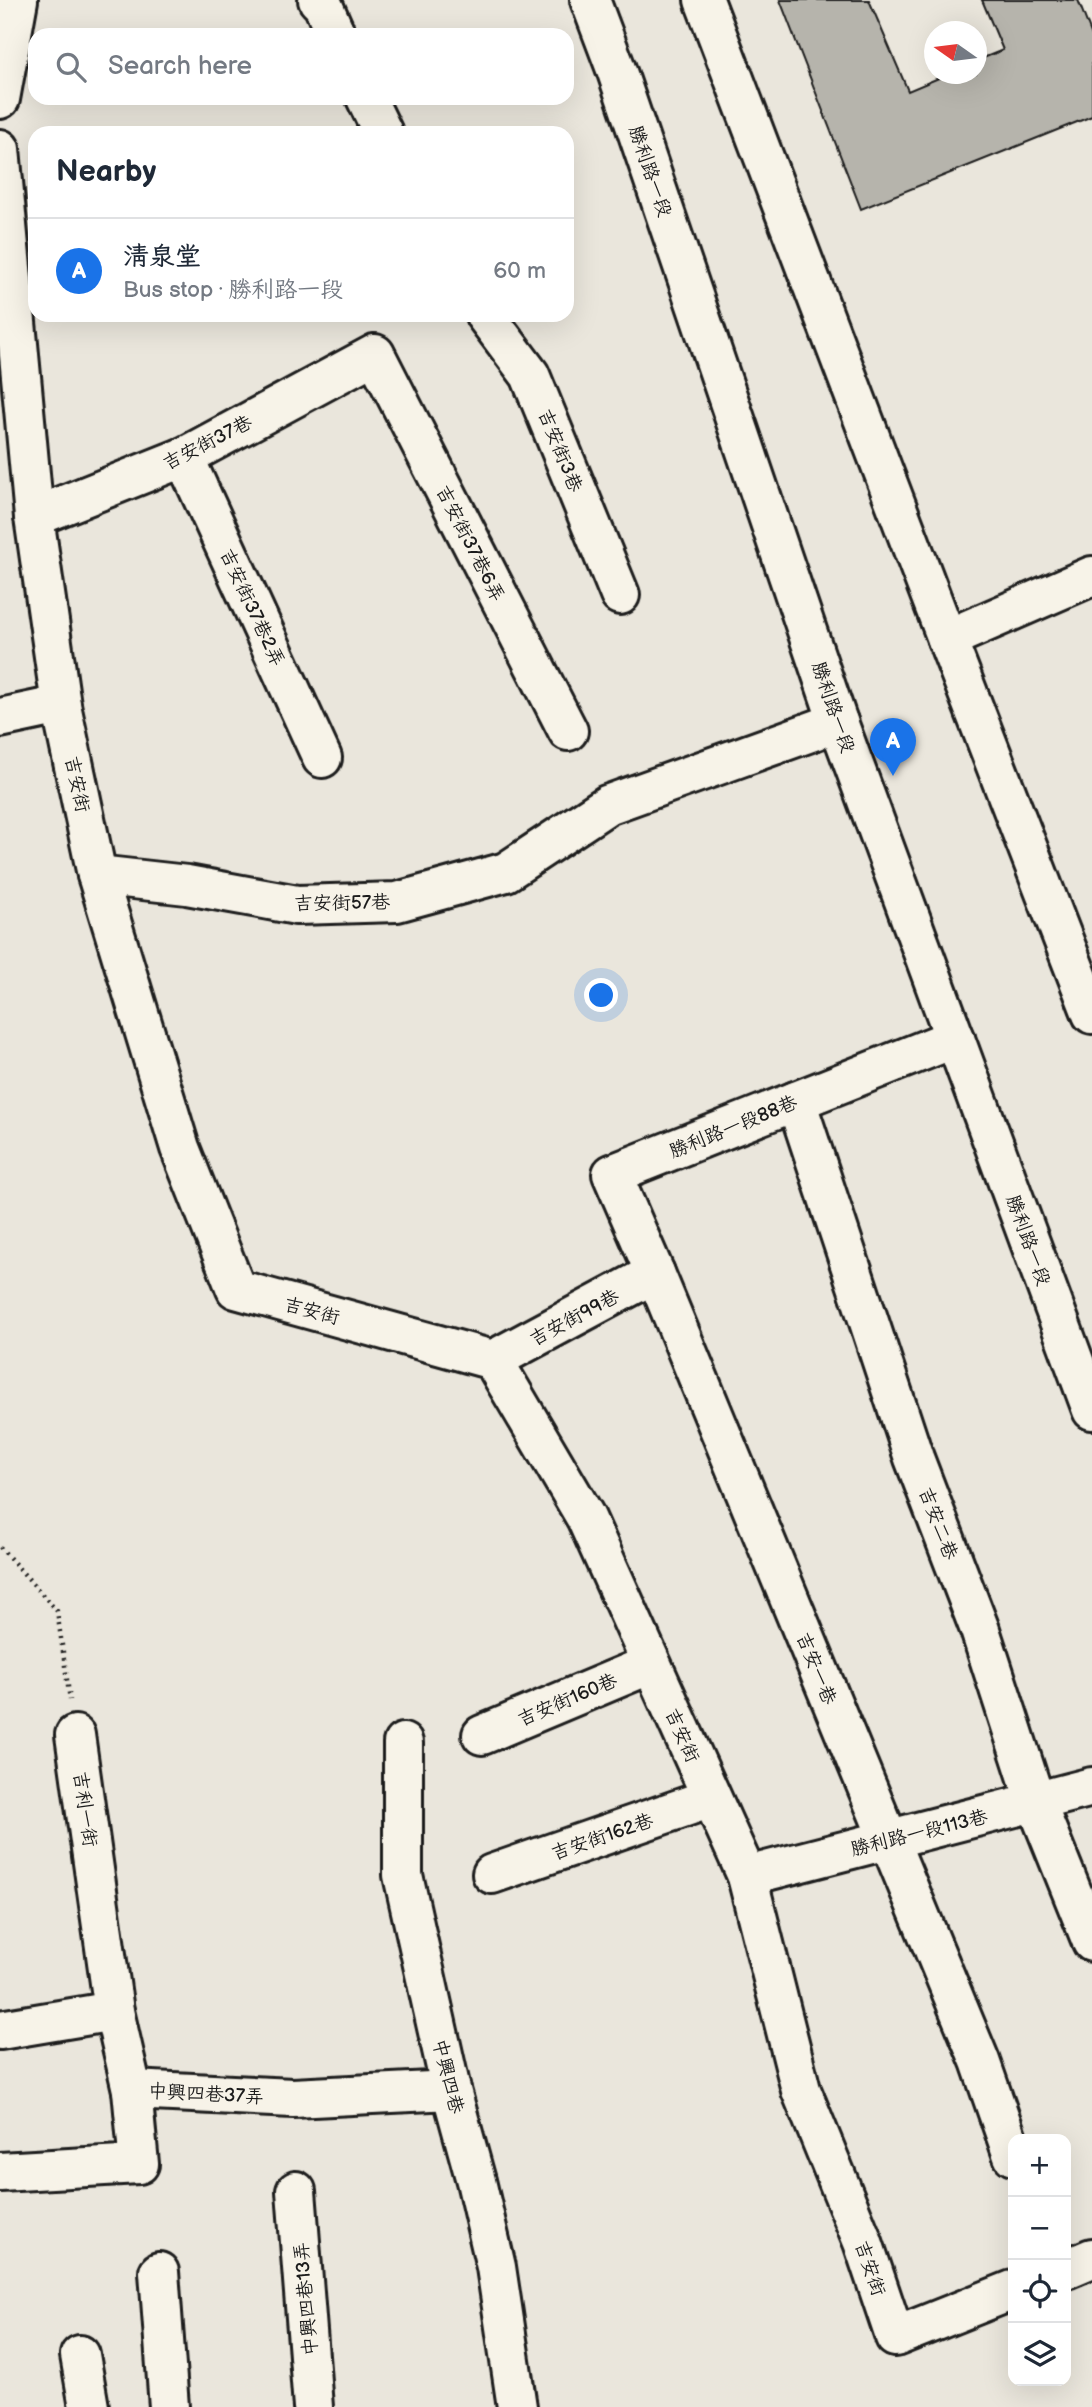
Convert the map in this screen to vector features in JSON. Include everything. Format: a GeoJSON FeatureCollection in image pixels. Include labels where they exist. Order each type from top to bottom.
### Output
{"type":"FeatureCollection","features":[{"type":"Feature","properties":{"kind":"street"},"geometry":{"type":"LineString","coordinates":[[0,99],[18,0]]}},
{"type":"Feature","properties":{"kind":"street"},"geometry":{"type":"LineString","coordinates":[[318,0],[333,28]]}},
{"type":"Feature","properties":{"kind":"street","name":"勝利路一段"},"geometry":{"type":"LineString","coordinates":[[590,0],[621,82],[838,722],[1092,1410]]}},
{"type":"Feature","properties":{"kind":"street"},"geometry":{"type":"LineString","coordinates":[[704,0],[1092,1014]]}},
{"type":"Feature","properties":{"kind":"street"},"geometry":{"type":"LineString","coordinates":[[369,105],[380,126]]}},
{"type":"Feature","properties":{"kind":"street","name":"吉安街"},"geometry":{"type":"LineString","coordinates":[[0,149],[34,517],[61,705],[97,875],[180,1148],[236,1289],[493,1360],[586,1518],[747,1876],[801,2090],[863,2242],[895,2337],[1008,2292]]}},
{"type":"Feature","properties":{"kind":"street","name":"吉安街3巷"},"geometry":{"type":"LineString","coordinates":[[490,322],[530,375],[620,595]]}},
{"type":"Feature","properties":{"kind":"street","name":"吉安街37巷"},"geometry":{"type":"LineString","coordinates":[[34,517],[184,457],[375,354]]}},
{"type":"Feature","properties":{"kind":"street","name":"吉安街37巷6弄"},"geometry":{"type":"LineString","coordinates":[[375,354],[568,731]]}},
{"type":"Feature","properties":{"kind":"street","name":"吉安街37巷2弄"},"geometry":{"type":"LineString","coordinates":[[184,457],[321,758]]}},
{"type":"Feature","properties":{"kind":"street"},"geometry":{"type":"LineString","coordinates":[[947,639],[1092,576]]}},
{"type":"Feature","properties":{"kind":"street"},"geometry":{"type":"LineString","coordinates":[[0,718],[61,705]]}},
{"type":"Feature","properties":{"kind":"street","name":"吉安街57巷"},"geometry":{"type":"LineString","coordinates":[[97,875],[187,885],[297,905],[397,902],[506,872],[607,805],[838,722]]}},
{"type":"Feature","properties":{"kind":"street","name":"勝利路一段88巷"},"geometry":{"type":"LineString","coordinates":[[655,1273],[612,1174],[955,1038]]}},
{"type":"Feature","properties":{"kind":"street","name":"吉安二巷"},"geometry":{"type":"LineString","coordinates":[[796,1101],[914,1458],[980,1630],[1036,1802],[1092,1942]]}},
{"type":"Feature","properties":{"kind":"street","name":"吉安街99巷"},"geometry":{"type":"LineString","coordinates":[[493,1360],[655,1273]]}},
{"type":"Feature","properties":{"kind":"street","name":"吉安一巷"},"geometry":{"type":"LineString","coordinates":[[655,1273],[980,2061],[1008,2142]]}},
{"type":"Feature","properties":{"kind":"street","name":"吉安街160巷"},"geometry":{"type":"LineString","coordinates":[[482,1735],[652,1664]]}},
{"type":"Feature","properties":{"kind":"street","name":"吉利一街"},"geometry":{"type":"LineString","coordinates":[[75,1735],[114,2011],[132,2090]]}},
{"type":"Feature","properties":{"kind":"street","name":"中興四巷"},"geometry":{"type":"LineString","coordinates":[[403,1743],[402,1875],[451,2090],[496,2267],[517,2407]]}},
{"type":"Feature","properties":{"kind":"street","name":"勝利路一段113巷"},"geometry":{"type":"LineString","coordinates":[[747,1876],[1092,1787]]}},
{"type":"Feature","properties":{"kind":"street","name":"吉安街162巷"},"geometry":{"type":"LineString","coordinates":[[492,1874],[711,1798]]}},
{"type":"Feature","properties":{"kind":"street"},"geometry":{"type":"LineString","coordinates":[[0,2030],[114,2011]]}},
{"type":"Feature","properties":{"kind":"street","name":"中興四巷37弄"},"geometry":{"type":"LineString","coordinates":[[0,2172],[139,2164],[132,2090],[293,2098],[451,2090]]}},
{"type":"Feature","properties":{"kind":"street","name":"中興四巷13弄"},"geometry":{"type":"LineString","coordinates":[[296,2190],[313,2407]]}},
{"type":"Feature","properties":{"kind":"street"},"geometry":{"type":"LineString","coordinates":[[1071,2267],[1092,2258]]}},
{"type":"Feature","properties":{"kind":"street"},"geometry":{"type":"LineString","coordinates":[[159,2272],[169,2407]]}},
{"type":"Feature","properties":{"kind":"street"},"geometry":{"type":"LineString","coordinates":[[80,2355],[89,2407]]}},
{"type":"Feature","properties":{"kind":"path"},"geometry":{"type":"LineString","coordinates":[[0,1547],[57,1611],[75,1735]]}},
{"type":"Feature","properties":{"kind":"building"},"geometry":{"type":"Polygon","coordinates":[[[780,0],[869,0],[908,91],[924,84],[987,84],[987,57],[1003,50],[982,0],[1078,0],[1092,36],[1092,116],[861,209],[780,0]]]}},
{"type":"Feature","properties":{"kind":"place","name":"清泉堂"},"geometry":{"type":"Point","coordinates":[893,776]}}]}
